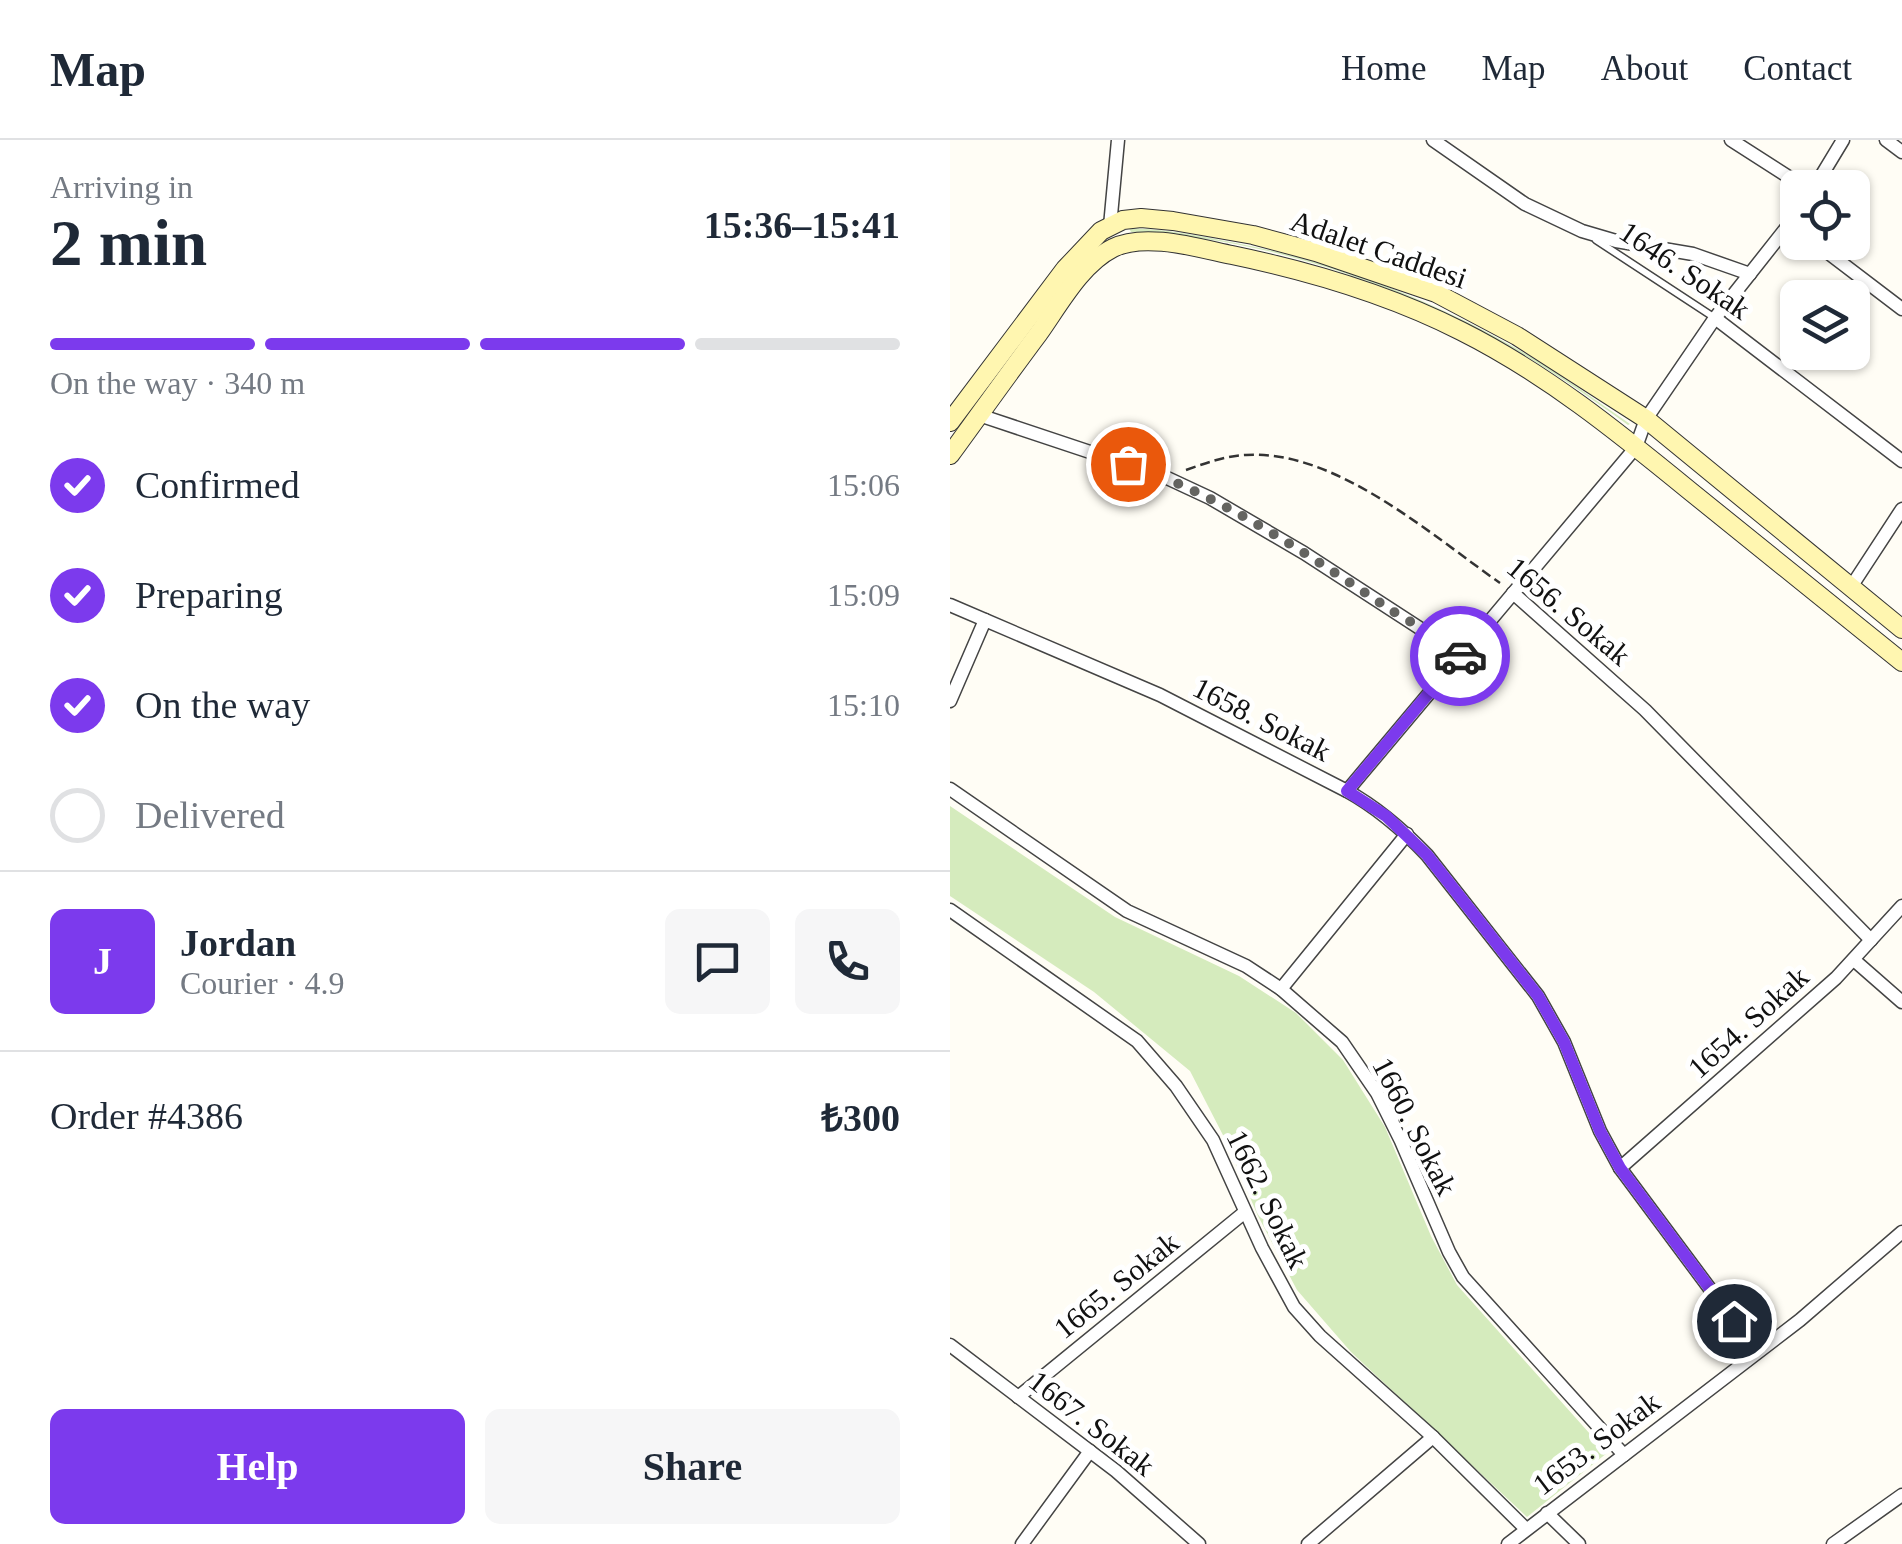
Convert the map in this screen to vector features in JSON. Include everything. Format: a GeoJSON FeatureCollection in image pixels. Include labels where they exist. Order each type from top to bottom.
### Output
{"type":"FeatureCollection","features":[{"type":"Feature","properties":{"kind":"street"},"geometry":{"type":"LineString","coordinates":[[950,422],[1077,254],[1110,226],[1118,140]]}},
{"type":"Feature","properties":{"kind":"street"},"geometry":{"type":"LineString","coordinates":[[1433,140],[1525,204],[1582,231],[1616,242],[1693,254],[1750,274]]}},
{"type":"Feature","properties":{"kind":"street"},"geometry":{"type":"LineString","coordinates":[[1731,140],[1780,171]]}},
{"type":"Feature","properties":{"kind":"street"},"geometry":{"type":"LineString","coordinates":[[1886,140],[1902,152]]}},
{"type":"Feature","properties":{"kind":"street"},"geometry":{"type":"LineString","coordinates":[[1824,170],[1841,141]]}},
{"type":"Feature","properties":{"kind":"street","name":"Adalet Caddesi"},"geometry":{"type":"LineString","coordinates":[[1110,226],[1141,218],[1252,235],[1316,252],[1436,293],[1517,336],[1646,419],[1902,629]]}},
{"type":"Feature","properties":{"kind":"street"},"geometry":{"type":"LineString","coordinates":[[1347,791],[1636,447],[1646,419],[1715,318],[1780,240]]}},
{"type":"Feature","properties":{"kind":"street"},"geometry":{"type":"LineString","coordinates":[[950,455],[1072,287],[1115,246],[1160,242],[1263,262],[1414,310],[1462,331],[1520,364],[1636,447],[1902,662]]}},
{"type":"Feature","properties":{"kind":"street"},"geometry":{"type":"LineString","coordinates":[[1838,260],[1902,309]]}},
{"type":"Feature","properties":{"kind":"street","name":"1646. Sokak"},"geometry":{"type":"LineString","coordinates":[[1715,318],[1902,461]]}},
{"type":"Feature","properties":{"kind":"street"},"geometry":{"type":"LineString","coordinates":[[979,415],[1166,477],[1210,498],[1304,553],[1461,655]]}},
{"type":"Feature","properties":{"kind":"street"},"geometry":{"type":"LineString","coordinates":[[1851,587],[1902,509]]}},
{"type":"Feature","properties":{"kind":"street","name":"1656. Sokak"},"geometry":{"type":"LineString","coordinates":[[1513,593],[1646,710],[1871,940]]}},
{"type":"Feature","properties":{"kind":"street","name":"1658. Sokak"},"geometry":{"type":"LineString","coordinates":[[950,605],[1160,695],[1367,802],[1407,834],[1503,949],[1552,1018],[1620,1168],[1757,1352]]}},
{"type":"Feature","properties":{"kind":"street"},"geometry":{"type":"LineString","coordinates":[[950,701],[985,620]]}},
{"type":"Feature","properties":{"kind":"street","name":"1660. Sokak"},"geometry":{"type":"LineString","coordinates":[[950,789],[1128,911],[1246,966],[1281,989],[1342,1042],[1377,1093],[1463,1277],[1624,1454]]}},
{"type":"Feature","properties":{"kind":"street"},"geometry":{"type":"LineString","coordinates":[[1281,989],[1407,834]]}},
{"type":"Feature","properties":{"kind":"street","name":"1654. Sokak"},"geometry":{"type":"LineString","coordinates":[[1620,1168],[1854,960],[1902,906]]}},
{"type":"Feature","properties":{"kind":"street","name":"1662. Sokak"},"geometry":{"type":"LineString","coordinates":[[950,910],[1137,1041],[1176,1086],[1213,1140],[1262,1248],[1294,1307],[1526,1529]]}},
{"type":"Feature","properties":{"kind":"street"},"geometry":{"type":"LineString","coordinates":[[1854,960],[1902,1002]]}},
{"type":"Feature","properties":{"kind":"street","name":"1665. Sokak"},"geometry":{"type":"LineString","coordinates":[[1018,1397],[1245,1212]]}},
{"type":"Feature","properties":{"kind":"street","name":"1653. Sokak"},"geometry":{"type":"LineString","coordinates":[[1508,1544],[1813,1309],[1902,1232]]}},
{"type":"Feature","properties":{"kind":"street"},"geometry":{"type":"LineString","coordinates":[[1890,1243],[1902,1254]]}},
{"type":"Feature","properties":{"kind":"street","name":"1667. Sokak"},"geometry":{"type":"LineString","coordinates":[[950,1345],[1090,1452],[1200,1544]]}},
{"type":"Feature","properties":{"kind":"street"},"geometry":{"type":"LineString","coordinates":[[1308,1544],[1433,1437]]}},
{"type":"Feature","properties":{"kind":"street"},"geometry":{"type":"LineString","coordinates":[[1022,1544],[1090,1452]]}},
{"type":"Feature","properties":{"kind":"street"},"geometry":{"type":"LineString","coordinates":[[1833,1544],[1902,1495]]}},
{"type":"Feature","properties":{"kind":"street"},"geometry":{"type":"LineString","coordinates":[[1547,1513],[1579,1544]]}},
{"type":"Feature","properties":{"kind":"lane","name":"1646. Sokak"},"geometry":{"type":"LineString","coordinates":[[1582,231],[1715,318]]}},
{"type":"Feature","properties":{"kind":"path","name":"1656. Sokak"},"geometry":{"type":"LineString","coordinates":[[1166,477],[1219,459],[1249,454],[1284,458],[1325,470],[1374,494],[1513,593]]}},
{"type":"Feature","properties":{"kind":"green space"},"geometry":{"type":"Polygon","coordinates":[[[1129,228],[1183,233],[1273,251],[1347,272],[1419,299],[1521,351],[1630,424],[1521,353],[1382,287],[1333,269],[1231,243],[1131,232],[1129,228]]]}},
{"type":"Feature","properties":{"kind":"green space"},"geometry":{"type":"Polygon","coordinates":[[[950,806],[1115,917],[1239,976],[1296,1013],[1343,1060],[1385,1127],[1431,1236],[1457,1285],[1607,1453],[1527,1517],[1351,1352],[1297,1290],[1190,1071],[1094,992],[950,896],[950,806]]]}},
{"type":"Feature","properties":{"kind":"way so far"},"geometry":{"type":"LineString","coordinates":[[1128,464],[1210,498],[1304,553],[1460,656]]}},
{"type":"Feature","properties":{"kind":"route"},"geometry":{"type":"LineString","coordinates":[[1460,656],[1347,791],[1386,816],[1427,855],[1538,996],[1564,1042],[1600,1131],[1620,1168],[1734,1321]]}}]}
